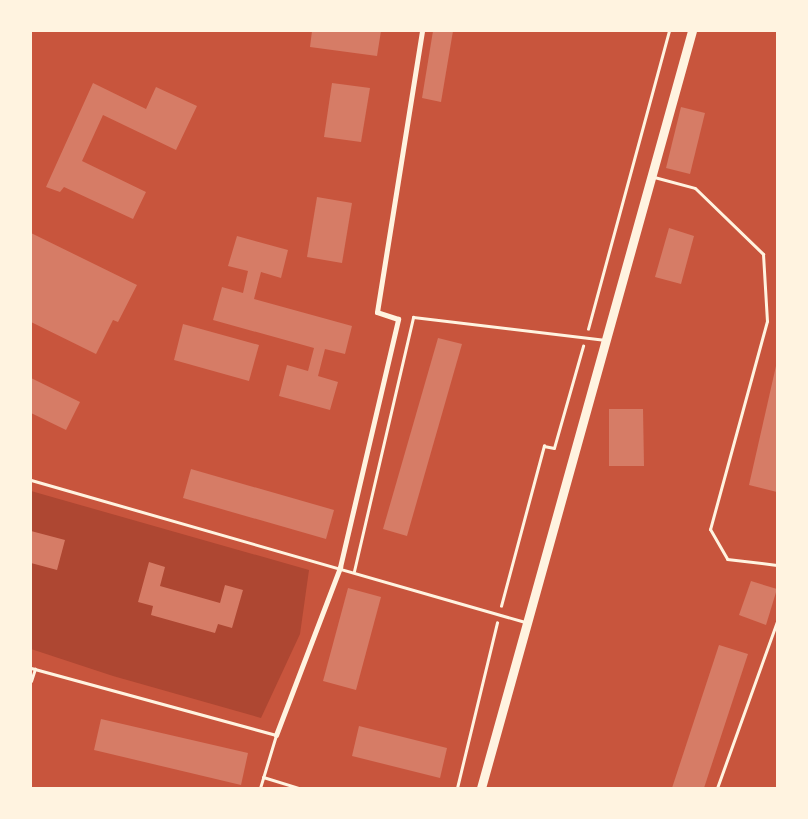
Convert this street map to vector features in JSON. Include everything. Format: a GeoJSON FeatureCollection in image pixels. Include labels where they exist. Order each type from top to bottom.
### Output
{"type":"FeatureCollection","features":[{"type":"Feature","properties":{"kind":"main road"},"geometry":{"type":"LineString","coordinates":[[481,788],[525,622],[692,31]]}},
{"type":"Feature","properties":{"kind":"street"},"geometry":{"type":"LineString","coordinates":[[276,735],[340,567],[398,319],[377,312],[422,31]]}},
{"type":"Feature","properties":{"kind":"lane"},"geometry":{"type":"LineString","coordinates":[[651,176],[695,188],[763,254],[767,321],[710,529],[727,559],[777,565]]}},
{"type":"Feature","properties":{"kind":"lane"},"geometry":{"type":"LineString","coordinates":[[354,571],[413,317],[606,340]]}},
{"type":"Feature","properties":{"kind":"lane"},"geometry":{"type":"LineString","coordinates":[[31,480],[354,571],[525,622]]}},
{"type":"Feature","properties":{"kind":"lane"},"geometry":{"type":"LineString","coordinates":[[717,788],[777,621]]}},
{"type":"Feature","properties":{"kind":"lane"},"geometry":{"type":"LineString","coordinates":[[31,681],[33,669],[276,735],[260,788]]}},
{"type":"Feature","properties":{"kind":"lane"},"geometry":{"type":"LineString","coordinates":[[263,777],[298,788]]}},
{"type":"Feature","properties":{"kind":"path"},"geometry":{"type":"LineString","coordinates":[[587,334],[669,31]]}},
{"type":"Feature","properties":{"kind":"path"},"geometry":{"type":"LineString","coordinates":[[457,788],[499,614],[544,446],[554,448],[584,343]]}},
{"type":"Feature","properties":{"kind":"shaded area"},"geometry":{"type":"Polygon","coordinates":[[[31,491],[309,570],[300,634],[261,718],[113,676],[31,649],[31,491]]]}},
{"type":"Feature","properties":{"kind":"building"},"geometry":{"type":"Polygon","coordinates":[[[312,31],[381,31],[377,56],[310,47],[312,31]]]}},
{"type":"Feature","properties":{"kind":"building"},"geometry":{"type":"Polygon","coordinates":[[[433,31],[453,31],[441,102],[422,98],[433,31]]]}},
{"type":"Feature","properties":{"kind":"building"},"geometry":{"type":"Polygon","coordinates":[[[93,83],[146,109],[156,87],[197,106],[176,150],[103,115],[82,161],[146,192],[133,219],[64,187],[60,192],[46,187],[93,83]]]}},
{"type":"Feature","properties":{"kind":"building"},"geometry":{"type":"Polygon","coordinates":[[[332,83],[370,88],[361,142],[324,137],[332,83]]]}},
{"type":"Feature","properties":{"kind":"building"},"geometry":{"type":"Polygon","coordinates":[[[681,107],[705,113],[690,174],[666,168],[681,107]]]}},
{"type":"Feature","properties":{"kind":"building"},"geometry":{"type":"Polygon","coordinates":[[[317,197],[352,203],[342,263],[307,257],[317,197]]]}},
{"type":"Feature","properties":{"kind":"building"},"geometry":{"type":"Polygon","coordinates":[[[669,228],[694,236],[681,284],[655,277],[669,228]]]}},
{"type":"Feature","properties":{"kind":"building"},"geometry":{"type":"Polygon","coordinates":[[[31,233],[137,285],[118,322],[113,320],[96,354],[31,322],[31,233]]]}},
{"type":"Feature","properties":{"kind":"building"},"geometry":{"type":"Polygon","coordinates":[[[237,236],[288,250],[281,278],[261,272],[254,299],[352,326],[345,354],[325,349],[318,376],[338,382],[330,410],[279,396],[287,365],[308,371],[314,348],[213,320],[222,287],[243,293],[248,271],[228,266],[237,236]]]}},
{"type":"Feature","properties":{"kind":"building"},"geometry":{"type":"Polygon","coordinates":[[[183,324],[259,345],[249,381],[174,360],[183,324]]]}},
{"type":"Feature","properties":{"kind":"building"},"geometry":{"type":"Polygon","coordinates":[[[438,338],[462,344],[407,536],[383,529],[438,338]]]}},
{"type":"Feature","properties":{"kind":"building"},"geometry":{"type":"Polygon","coordinates":[[[777,366],[777,492],[749,485],[777,366]]]}},
{"type":"Feature","properties":{"kind":"building"},"geometry":{"type":"Polygon","coordinates":[[[31,378],[80,402],[66,430],[31,413],[31,378]]]}},
{"type":"Feature","properties":{"kind":"building"},"geometry":{"type":"Polygon","coordinates":[[[609,409],[643,409],[644,466],[609,466],[609,409]]]}},
{"type":"Feature","properties":{"kind":"building"},"geometry":{"type":"Polygon","coordinates":[[[191,469],[334,510],[326,539],[183,498],[191,469]]]}},
{"type":"Feature","properties":{"kind":"building"},"geometry":{"type":"Polygon","coordinates":[[[31,531],[65,540],[57,570],[31,563],[31,531]]]}},
{"type":"Feature","properties":{"kind":"building"},"geometry":{"type":"Polygon","coordinates":[[[149,562],[165,567],[160,586],[220,603],[225,585],[243,590],[232,628],[218,624],[215,633],[151,615],[153,606],[138,602],[149,562]]]}},
{"type":"Feature","properties":{"kind":"building"},"geometry":{"type":"Polygon","coordinates":[[[751,581],[777,589],[766,625],[739,615],[751,581]]]}},
{"type":"Feature","properties":{"kind":"building"},"geometry":{"type":"Polygon","coordinates":[[[348,588],[381,597],[356,690],[323,681],[348,588]]]}},
{"type":"Feature","properties":{"kind":"building"},"geometry":{"type":"Polygon","coordinates":[[[719,645],[748,654],[704,788],[672,788],[719,645]]]}},
{"type":"Feature","properties":{"kind":"building"},"geometry":{"type":"Polygon","coordinates":[[[101,719],[248,753],[241,785],[94,750],[101,719]]]}},
{"type":"Feature","properties":{"kind":"building"},"geometry":{"type":"Polygon","coordinates":[[[359,726],[447,748],[440,778],[352,756],[359,726]]]}}]}
